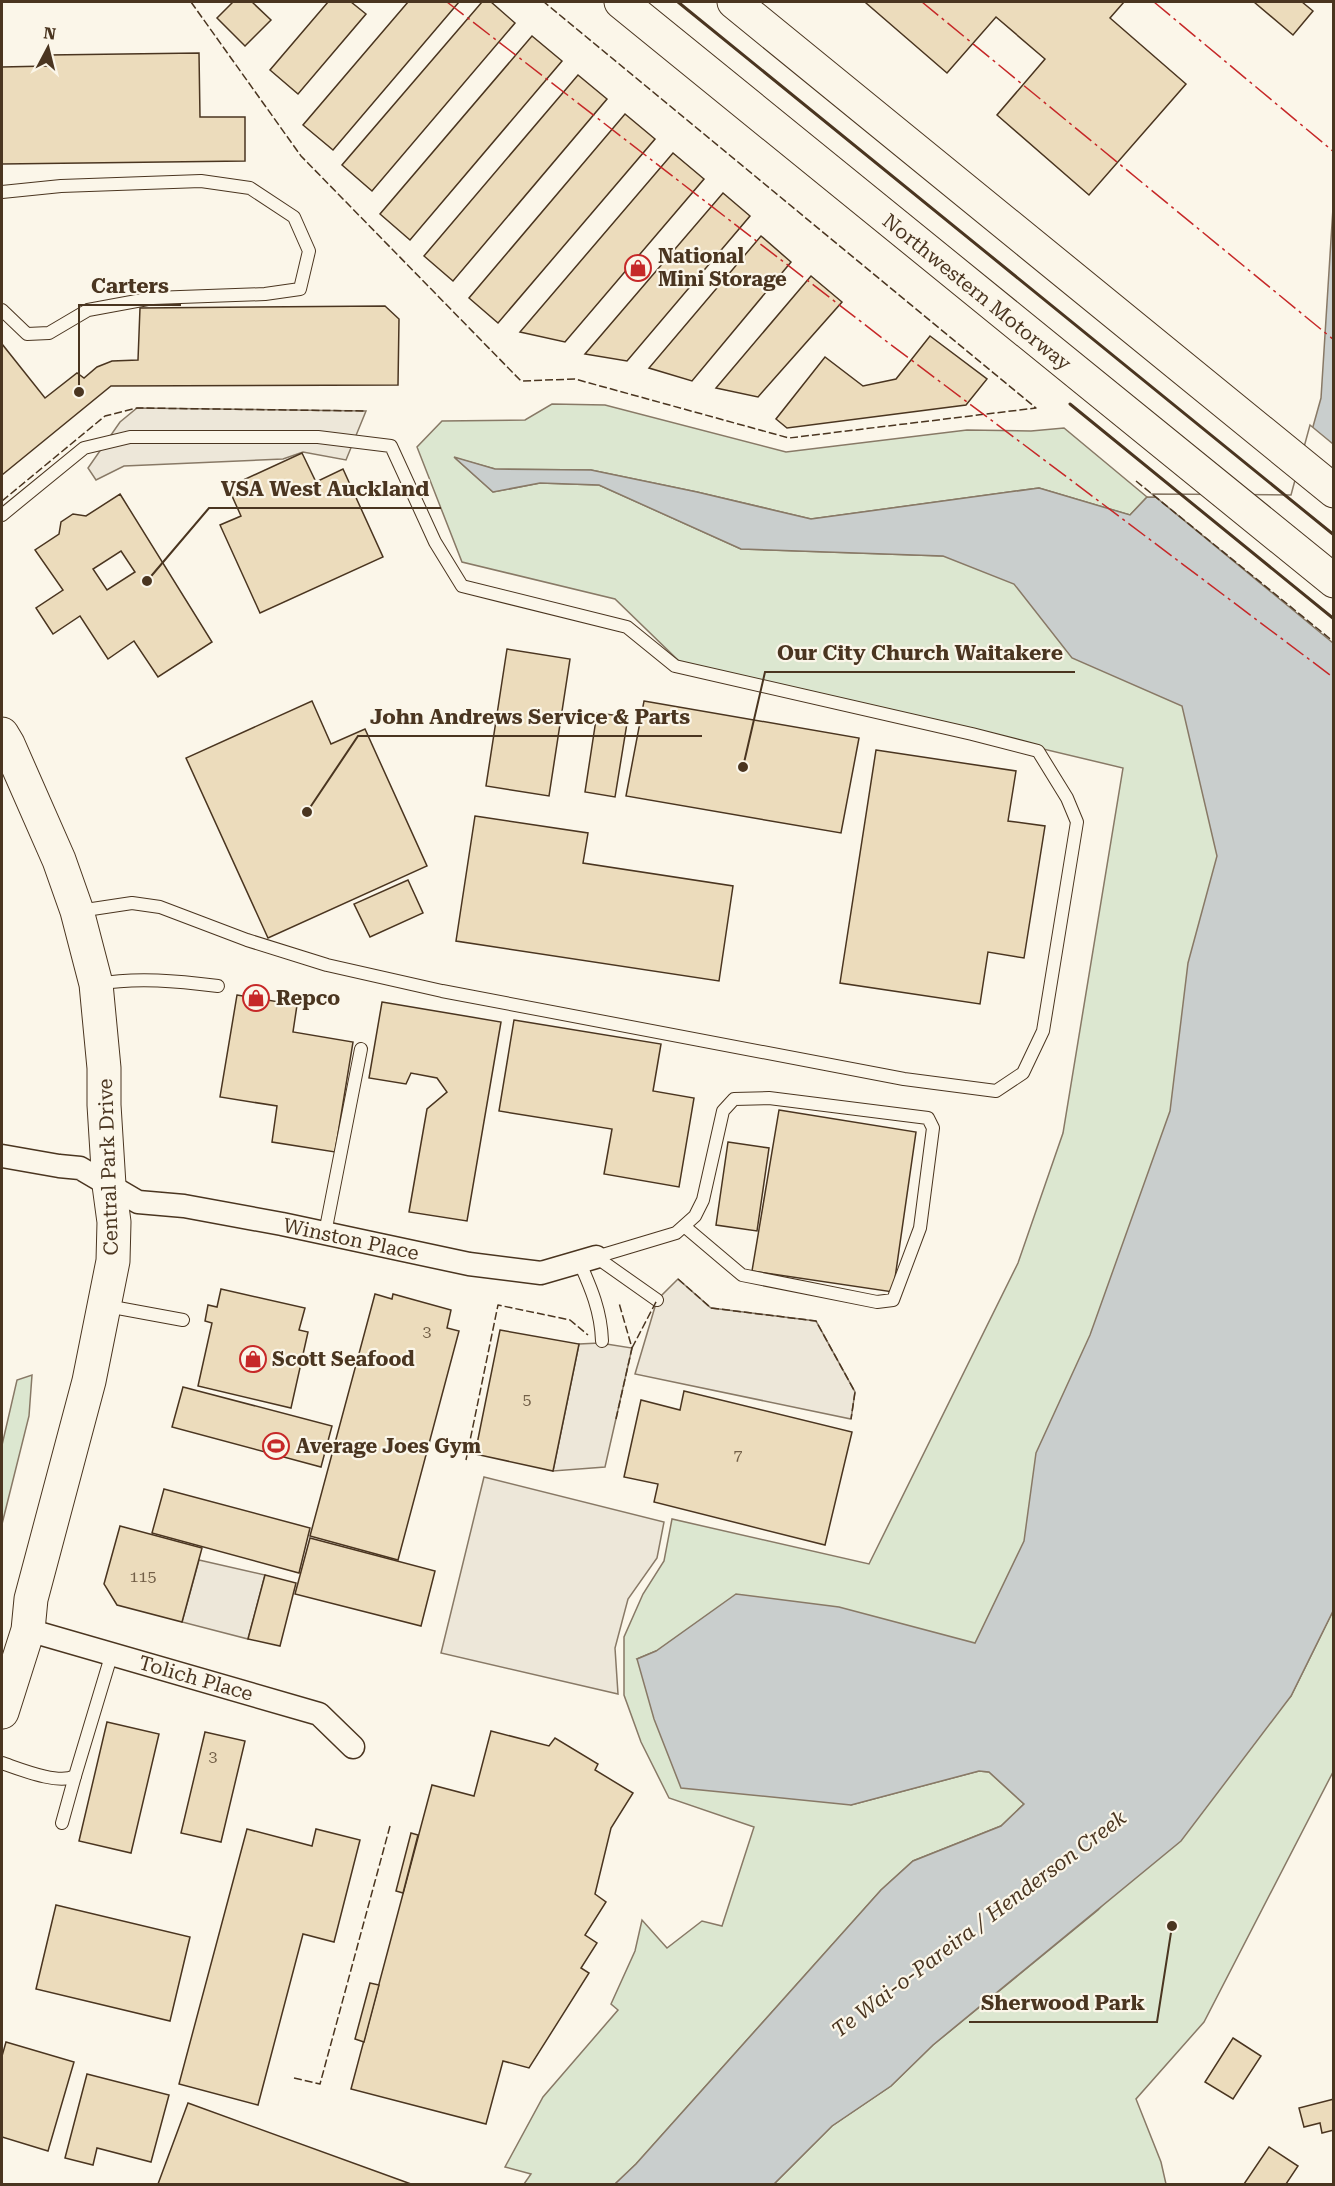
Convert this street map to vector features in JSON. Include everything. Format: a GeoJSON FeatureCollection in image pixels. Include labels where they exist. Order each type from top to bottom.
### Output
{"type":"FeatureCollection","features":[{"type":"Feature","properties":{"kind":"main road","name":"Northwestern Motorway"},"geometry":{"type":"LineString","coordinates":[[621,2],[1334,581]]}},
{"type":"Feature","properties":{"kind":"main road"},"geometry":{"type":"LineString","coordinates":[[734,2],[1334,491]]}},
{"type":"Feature","properties":{"kind":"main road","name":"Central Park Drive"},"geometry":{"type":"LineString","coordinates":[[2,734],[59,860],[77,911],[96,984],[104,1068],[109,1185],[114,1222],[113,1261],[89,1381],[31,1599],[28,1630],[2,1712]]}},
{"type":"Feature","properties":{"kind":"street","name":"Winston Place"},"geometry":{"type":"LineString","coordinates":[[2,1156],[80,1168],[138,1202],[184,1206],[469,1264],[541,1273],[587,1259]]}},
{"type":"Feature","properties":{"kind":"street","name":"Tolich Place"},"geometry":{"type":"LineString","coordinates":[[28,1630],[319,1714],[353,1747]]}},
{"type":"Feature","properties":{"kind":"lane"},"geometry":{"type":"LineString","coordinates":[[2,192],[61,186],[201,181],[250,188],[294,217],[309,251],[300,289],[265,294],[153,298],[88,310],[49,333],[27,334],[2,310]]}},
{"type":"Feature","properties":{"kind":"lane"},"geometry":{"type":"LineString","coordinates":[[2,515],[84,448],[130,437],[318,437],[391,446],[435,542],[462,586],[627,627],[675,666],[1038,751],[1067,798],[1077,822],[1043,1031],[1023,1074],[996,1091],[904,1079],[442,991],[327,965],[247,940],[160,907],[132,903],[77,911]]}},
{"type":"Feature","properties":{"kind":"lane"},"geometry":{"type":"LineString","coordinates":[[96,984],[124,979],[218,986]]}},
{"type":"Feature","properties":{"kind":"lane"},"geometry":{"type":"LineString","coordinates":[[325,1233],[361,1049]]}},
{"type":"Feature","properties":{"kind":"lane"},"geometry":{"type":"LineString","coordinates":[[587,1259],[676,1233],[695,1216],[703,1200],[723,1111],[734,1099],[769,1098],[928,1118],[933,1128],[920,1228],[893,1300],[877,1302],[742,1275],[684,1226]]}},
{"type":"Feature","properties":{"kind":"lane"},"geometry":{"type":"LineString","coordinates":[[587,1259],[657,1300]]}},
{"type":"Feature","properties":{"kind":"lane"},"geometry":{"type":"LineString","coordinates":[[587,1259],[602,1322],[602,1341]]}},
{"type":"Feature","properties":{"kind":"lane"},"geometry":{"type":"LineString","coordinates":[[103,1305],[183,1320]]}},
{"type":"Feature","properties":{"kind":"lane"},"geometry":{"type":"LineString","coordinates":[[62,1823],[112,1653]]}},
{"type":"Feature","properties":{"kind":"lane"},"geometry":{"type":"LineString","coordinates":[[2,1763],[47,1777],[69,1780],[75,1776]]}},
{"type":"Feature","properties":{"kind":"green space"},"geometry":{"type":"Polygon","coordinates":[[[552,404],[605,405],[786,452],[967,430],[1031,431],[1064,428],[1147,497],[1130,515],[1039,488],[811,519],[591,470],[495,469],[455,458],[493,492],[540,483],[599,485],[741,549],[943,556],[1240,583],[1172,1651],[656,1651],[637,1659],[851,1805],[979,1771],[989,1772],[1024,1804],[1001,1826],[913,1861],[881,1890],[636,2164],[615,2184],[524,2184],[531,2174],[505,2167],[543,2097],[618,2010],[611,2004],[635,1951],[642,1920],[667,1948],[702,1921],[722,1926],[754,1827],[669,1798],[641,1742],[624,1695],[624,1637],[643,1594],[664,1561],[672,1519],[869,1564],[1018,1263],[1063,1133],[1123,768],[680,662],[615,599],[462,562],[417,447],[442,421],[525,420],[552,404]]]}},
{"type":"Feature","properties":{"kind":"green space"},"geometry":{"type":"Polygon","coordinates":[[[32,1375],[29,1416],[2,1524],[2,1445],[17,1380],[32,1375]]]}},
{"type":"Feature","properties":{"kind":"green space"},"geometry":{"type":"Polygon","coordinates":[[[1333,1611],[1333,1772],[1204,2022],[1136,2099],[1161,2162],[1166,2184],[774,2184],[832,2126],[891,2086],[933,2045],[1098,1910],[1291,1696],[1333,1611]]]}},
{"type":"Feature","properties":{"kind":"shaded area"},"geometry":{"type":"Polygon","coordinates":[[[137,408],[366,411],[346,460],[303,452],[283,459],[124,466],[96,480],[88,468],[120,422],[137,408]]]}},
{"type":"Feature","properties":{"kind":"shaded area"},"geometry":{"type":"Polygon","coordinates":[[[678,1279],[711,1308],[816,1321],[855,1392],[851,1419],[635,1374],[657,1300],[678,1279]]]}},
{"type":"Feature","properties":{"kind":"shaded area"},"geometry":{"type":"Polygon","coordinates":[[[600,1343],[632,1348],[605,1467],[553,1471],[579,1344],[600,1343]]]}},
{"type":"Feature","properties":{"kind":"shaded area"},"geometry":{"type":"Polygon","coordinates":[[[484,1477],[664,1522],[657,1558],[628,1599],[615,1648],[618,1694],[441,1653],[484,1477]]]}},
{"type":"Feature","properties":{"kind":"shaded area"},"geometry":{"type":"Polygon","coordinates":[[[199,1560],[265,1575],[248,1639],[182,1622],[199,1560]]]}},
{"type":"Feature","properties":{"kind":"water","name":"Te Wai-o-Pareira / Henderson Creek"},"geometry":{"type":"Polygon","coordinates":[[[1333,208],[1333,1611],[1291,1696],[1181,1841],[933,2045],[891,2086],[832,2126],[774,2184],[615,2184],[636,2164],[881,1890],[913,1861],[1001,1826],[1024,1804],[989,1772],[979,1771],[851,1805],[681,1788],[654,1719],[637,1659],[656,1651],[736,1594],[839,1607],[975,1643],[1024,1541],[1036,1453],[1090,1335],[1170,1111],[1188,963],[1217,856],[1182,706],[1072,658],[1014,584],[943,556],[741,549],[599,485],[540,483],[493,492],[454,457],[495,469],[591,470],[811,519],[1039,488],[1130,515],[1147,497],[1293,498],[1321,398],[1333,208]]]}},
{"type":"Feature","properties":{"kind":"pier"},"geometry":{"type":"Polygon","coordinates":[[[1310,425],[1333,444],[1333,643],[1152,494],[1291,495],[1310,425]]]}},
{"type":"Feature","properties":{"kind":"building"},"geometry":{"type":"Polygon","coordinates":[[[233,2],[252,2],[271,20],[245,46],[217,18],[233,2]]]}},
{"type":"Feature","properties":{"kind":"building"},"geometry":{"type":"Polygon","coordinates":[[[328,2],[351,2],[366,14],[298,94],[270,70],[328,2]]]}},
{"type":"Feature","properties":{"kind":"building"},"geometry":{"type":"Polygon","coordinates":[[[408,2],[459,2],[333,150],[303,125],[408,2]]]}},
{"type":"Feature","properties":{"kind":"building"},"geometry":{"type":"Polygon","coordinates":[[[482,2],[491,2],[515,23],[372,191],[342,165],[482,2]]]}},
{"type":"Feature","properties":{"kind":"building"},"geometry":{"type":"Polygon","coordinates":[[[867,2],[1124,2],[1110,18],[1186,84],[1089,195],[997,115],[1045,59],[996,17],[947,73],[867,2]]]}},
{"type":"Feature","properties":{"kind":"building"},"geometry":{"type":"Polygon","coordinates":[[[1254,2],[1302,2],[1313,11],[1293,35],[1254,2]]]}},
{"type":"Feature","properties":{"kind":"building"},"geometry":{"type":"Polygon","coordinates":[[[532,36],[562,61],[410,240],[380,214],[532,36]]]}},
{"type":"Feature","properties":{"kind":"building"},"geometry":{"type":"Polygon","coordinates":[[[199,53],[200,117],[245,117],[245,161],[2,164],[2,67],[48,66],[48,55],[199,53]]]}},
{"type":"Feature","properties":{"kind":"building"},"geometry":{"type":"Polygon","coordinates":[[[578,75],[607,99],[453,281],[424,256],[578,75]]]}},
{"type":"Feature","properties":{"kind":"building"},"geometry":{"type":"Polygon","coordinates":[[[625,114],[655,139],[498,323],[469,298],[625,114]]]}},
{"type":"Feature","properties":{"kind":"building"},"geometry":{"type":"Polygon","coordinates":[[[673,153],[704,179],[565,342],[520,332],[673,153]]]}},
{"type":"Feature","properties":{"kind":"building"},"geometry":{"type":"Polygon","coordinates":[[[723,193],[750,216],[627,361],[585,354],[723,193]]]}},
{"type":"Feature","properties":{"kind":"building"},"geometry":{"type":"Polygon","coordinates":[[[761,236],[791,262],[692,381],[649,368],[761,236]]]}},
{"type":"Feature","properties":{"kind":"building"},"geometry":{"type":"Polygon","coordinates":[[[811,276],[842,302],[758,397],[716,388],[811,276]]]}},
{"type":"Feature","properties":{"kind":"building"},"geometry":{"type":"Polygon","coordinates":[[[385,306],[399,319],[398,385],[111,386],[2,475],[2,344],[45,398],[77,373],[84,378],[97,367],[112,361],[138,360],[140,308],[385,306]]]}},
{"type":"Feature","properties":{"kind":"building"},"geometry":{"type":"Polygon","coordinates":[[[930,336],[987,379],[966,405],[787,428],[776,419],[825,357],[863,386],[896,379],[930,336]]]}},
{"type":"Feature","properties":{"kind":"building"},"geometry":{"type":"Polygon","coordinates":[[[302,453],[316,482],[343,469],[383,557],[260,613],[220,525],[241,516],[228,487],[302,453]]]}},
{"type":"Feature","properties":{"kind":"building"},"geometry":{"type":"Polygon","coordinates":[[[120,494],[212,642],[158,677],[134,641],[108,659],[80,616],[53,634],[36,608],[63,590],[35,550],[59,534],[61,522],[73,514],[86,516],[120,494]],[[121,551],[93,569],[107,590],[135,572],[121,551]]]}},
{"type":"Feature","properties":{"kind":"building"},"geometry":{"type":"Polygon","coordinates":[[[507,649],[570,659],[549,796],[486,786],[507,649]]]}},
{"type":"Feature","properties":{"kind":"building"},"geometry":{"type":"Polygon","coordinates":[[[312,701],[331,744],[365,729],[427,866],[268,938],[186,758],[312,701]]]}},
{"type":"Feature","properties":{"kind":"building"},"geometry":{"type":"Polygon","coordinates":[[[644,701],[859,738],[841,833],[626,796],[644,701]]]}},
{"type":"Feature","properties":{"kind":"building"},"geometry":{"type":"Polygon","coordinates":[[[597,713],[628,717],[615,797],[585,792],[597,713]]]}},
{"type":"Feature","properties":{"kind":"building"},"geometry":{"type":"Polygon","coordinates":[[[876,750],[1016,771],[1008,821],[1045,826],[1024,958],[988,952],[980,1004],[840,983],[876,750]]]}},
{"type":"Feature","properties":{"kind":"building"},"geometry":{"type":"Polygon","coordinates":[[[475,816],[588,833],[583,863],[733,886],[719,981],[456,941],[475,816]]]}},
{"type":"Feature","properties":{"kind":"building"},"geometry":{"type":"Polygon","coordinates":[[[408,880],[423,913],[370,937],[354,904],[408,880]]]}},
{"type":"Feature","properties":{"kind":"building"},"geometry":{"type":"Polygon","coordinates":[[[237,995],[297,1005],[293,1032],[353,1042],[335,1152],[272,1142],[277,1106],[220,1097],[237,995]]]}},
{"type":"Feature","properties":{"kind":"building"},"geometry":{"type":"Polygon","coordinates":[[[382,1002],[501,1022],[467,1221],[409,1212],[427,1109],[447,1092],[437,1078],[411,1073],[406,1084],[369,1078],[382,1002]]]}},
{"type":"Feature","properties":{"kind":"building"},"geometry":{"type":"Polygon","coordinates":[[[514,1020],[661,1044],[653,1091],[694,1098],[679,1187],[604,1174],[612,1129],[499,1111],[514,1020]]]}},
{"type":"Feature","properties":{"kind":"building"},"geometry":{"type":"Polygon","coordinates":[[[779,1110],[916,1132],[893,1292],[752,1271],[779,1110]]]}},
{"type":"Feature","properties":{"kind":"building"},"geometry":{"type":"Polygon","coordinates":[[[728,1142],[769,1148],[757,1231],[716,1225],[728,1142]]]}},
{"type":"Feature","properties":{"kind":"building","name":"Scott Seafood"},"geometry":{"type":"Polygon","coordinates":[[[221,1289],[305,1308],[299,1330],[308,1332],[291,1408],[198,1386],[212,1323],[205,1321],[208,1305],[217,1307],[221,1289]]]}},
{"type":"Feature","properties":{"kind":"building"},"geometry":{"type":"Polygon","coordinates":[[[375,1294],[392,1299],[393,1294],[451,1310],[447,1328],[459,1331],[398,1560],[310,1536],[375,1294]]]}},
{"type":"Feature","properties":{"kind":"building"},"geometry":{"type":"Polygon","coordinates":[[[500,1330],[579,1344],[553,1471],[475,1454],[500,1330]]]}},
{"type":"Feature","properties":{"kind":"building"},"geometry":{"type":"Polygon","coordinates":[[[183,1387],[332,1426],[321,1467],[172,1427],[183,1387]]]}},
{"type":"Feature","properties":{"kind":"building"},"geometry":{"type":"Polygon","coordinates":[[[684,1391],[852,1432],[825,1545],[654,1502],[658,1484],[624,1477],[641,1400],[680,1410],[684,1391]]]}},
{"type":"Feature","properties":{"kind":"building"},"geometry":{"type":"Polygon","coordinates":[[[164,1489],[310,1528],[299,1573],[152,1533],[164,1489]]]}},
{"type":"Feature","properties":{"kind":"building"},"geometry":{"type":"Polygon","coordinates":[[[120,1526],[202,1548],[182,1622],[117,1605],[104,1584],[120,1526]]]}},
{"type":"Feature","properties":{"kind":"building"},"geometry":{"type":"Polygon","coordinates":[[[310,1538],[435,1571],[421,1626],[295,1594],[310,1538]]]}},
{"type":"Feature","properties":{"kind":"building"},"geometry":{"type":"Polygon","coordinates":[[[265,1575],[296,1583],[280,1646],[248,1639],[265,1575]]]}},
{"type":"Feature","properties":{"kind":"building"},"geometry":{"type":"Polygon","coordinates":[[[107,1722],[159,1734],[131,1853],[79,1841],[107,1722]]]}},
{"type":"Feature","properties":{"kind":"building"},"geometry":{"type":"Polygon","coordinates":[[[491,1731],[549,1746],[555,1738],[598,1764],[595,1770],[633,1793],[611,1828],[595,1894],[606,1902],[585,1935],[597,1943],[581,1968],[589,1973],[529,2068],[503,2061],[486,2124],[351,2089],[432,1785],[474,1796],[491,1731]]]}},
{"type":"Feature","properties":{"kind":"building"},"geometry":{"type":"Polygon","coordinates":[[[205,1732],[245,1741],[221,1842],[181,1833],[205,1732]]]}},
{"type":"Feature","properties":{"kind":"building"},"geometry":{"type":"Polygon","coordinates":[[[247,1829],[312,1846],[316,1829],[360,1840],[334,1942],[303,1934],[258,2105],[179,2084],[247,1829]]]}},
{"type":"Feature","properties":{"kind":"building"},"geometry":{"type":"Polygon","coordinates":[[[411,1833],[418,1835],[403,1893],[396,1891],[411,1833]]]}},
{"type":"Feature","properties":{"kind":"building"},"geometry":{"type":"Polygon","coordinates":[[[56,1905],[190,1937],[170,2021],[36,1989],[56,1905]]]}},
{"type":"Feature","properties":{"kind":"building"},"geometry":{"type":"Polygon","coordinates":[[[370,1983],[379,1985],[364,2042],[355,2039],[370,1983]]]}},
{"type":"Feature","properties":{"kind":"building"},"geometry":{"type":"Polygon","coordinates":[[[1233,2038],[1261,2056],[1233,2099],[1205,2082],[1233,2038]]]}},
{"type":"Feature","properties":{"kind":"building"},"geometry":{"type":"Polygon","coordinates":[[[6,2042],[74,2062],[48,2151],[2,2137],[2,2056],[6,2042]]]}},
{"type":"Feature","properties":{"kind":"building"},"geometry":{"type":"Polygon","coordinates":[[[87,2074],[169,2095],[151,2162],[97,2148],[93,2165],[65,2158],[87,2074]]]}},
{"type":"Feature","properties":{"kind":"building"},"geometry":{"type":"Polygon","coordinates":[[[1334,2099],[1334,2130],[1322,2133],[1320,2123],[1304,2127],[1299,2108],[1334,2099]]]}},
{"type":"Feature","properties":{"kind":"building"},"geometry":{"type":"Polygon","coordinates":[[[188,2103],[411,2184],[158,2184],[188,2103]]]}},
{"type":"Feature","properties":{"kind":"building"},"geometry":{"type":"Polygon","coordinates":[[[1269,2147],[1298,2166],[1286,2184],[1244,2184],[1269,2147]]]}},
{"type":"Feature","properties":{"kind":"fence"},"geometry":{"type":"LineString","coordinates":[[191,2],[301,156],[521,381],[575,379],[789,438],[1036,408],[544,2]]}},
{"type":"Feature","properties":{"kind":"fence"},"geometry":{"type":"LineString","coordinates":[[2,501],[105,416],[137,408],[366,411]]}},
{"type":"Feature","properties":{"kind":"fence"},"geometry":{"type":"LineString","coordinates":[[1136,481],[1334,642]]}},
{"type":"Feature","properties":{"kind":"fence"},"geometry":{"type":"LineString","coordinates":[[678,1279],[711,1308],[816,1321],[855,1392],[851,1419]]}},
{"type":"Feature","properties":{"kind":"fence"},"geometry":{"type":"LineString","coordinates":[[632,1348],[657,1300]]}},
{"type":"Feature","properties":{"kind":"fence"},"geometry":{"type":"LineString","coordinates":[[616,1419],[632,1348],[619,1303]]}},
{"type":"Feature","properties":{"kind":"fence"},"geometry":{"type":"LineString","coordinates":[[466,1460],[498,1305],[570,1320],[588,1335]]}},
{"type":"Feature","properties":{"kind":"fence"},"geometry":{"type":"LineString","coordinates":[[294,2078],[320,2084],[390,1826]]}},
{"type":"Feature","properties":{"kind":"wall"},"geometry":{"type":"LineString","coordinates":[[678,2],[1334,535]]}},
{"type":"Feature","properties":{"kind":"wall"},"geometry":{"type":"LineString","coordinates":[[1070,404],[1334,619]]}},
{"type":"Feature","properties":{"kind":"power"},"geometry":{"type":"LineString","coordinates":[[447,2],[886,341],[1334,678]]}},
{"type":"Feature","properties":{"kind":"power"},"geometry":{"type":"LineString","coordinates":[[922,2],[1334,340]]}},
{"type":"Feature","properties":{"kind":"power"},"geometry":{"type":"LineString","coordinates":[[1154,2],[1334,152]]}},
{"type":"Feature","properties":{"kind":"place","name":"National Mini Storage"},"geometry":{"type":"Point","coordinates":[638,268]}},
{"type":"Feature","properties":{"kind":"place","name":"Carters"},"geometry":{"type":"Point","coordinates":[79,392]}},
{"type":"Feature","properties":{"kind":"place","name":"VSA West Auckland"},"geometry":{"type":"Point","coordinates":[147,581]}},
{"type":"Feature","properties":{"kind":"place","name":"Our City Church Waitakere"},"geometry":{"type":"Point","coordinates":[743,767]}},
{"type":"Feature","properties":{"kind":"place","name":"John Andrews Service & Parts"},"geometry":{"type":"Point","coordinates":[307,812]}},
{"type":"Feature","properties":{"kind":"place","name":"Repco"},"geometry":{"type":"Point","coordinates":[256,998]}},
{"type":"Feature","properties":{"kind":"place","name":"Scott Seafood"},"geometry":{"type":"Point","coordinates":[253,1359]}},
{"type":"Feature","properties":{"kind":"place","name":"Average Joes Gym"},"geometry":{"type":"Point","coordinates":[276,1446]}},
{"type":"Feature","properties":{"kind":"place","name":"Sherwood Park"},"geometry":{"type":"Point","coordinates":[1172,1926]}}]}
